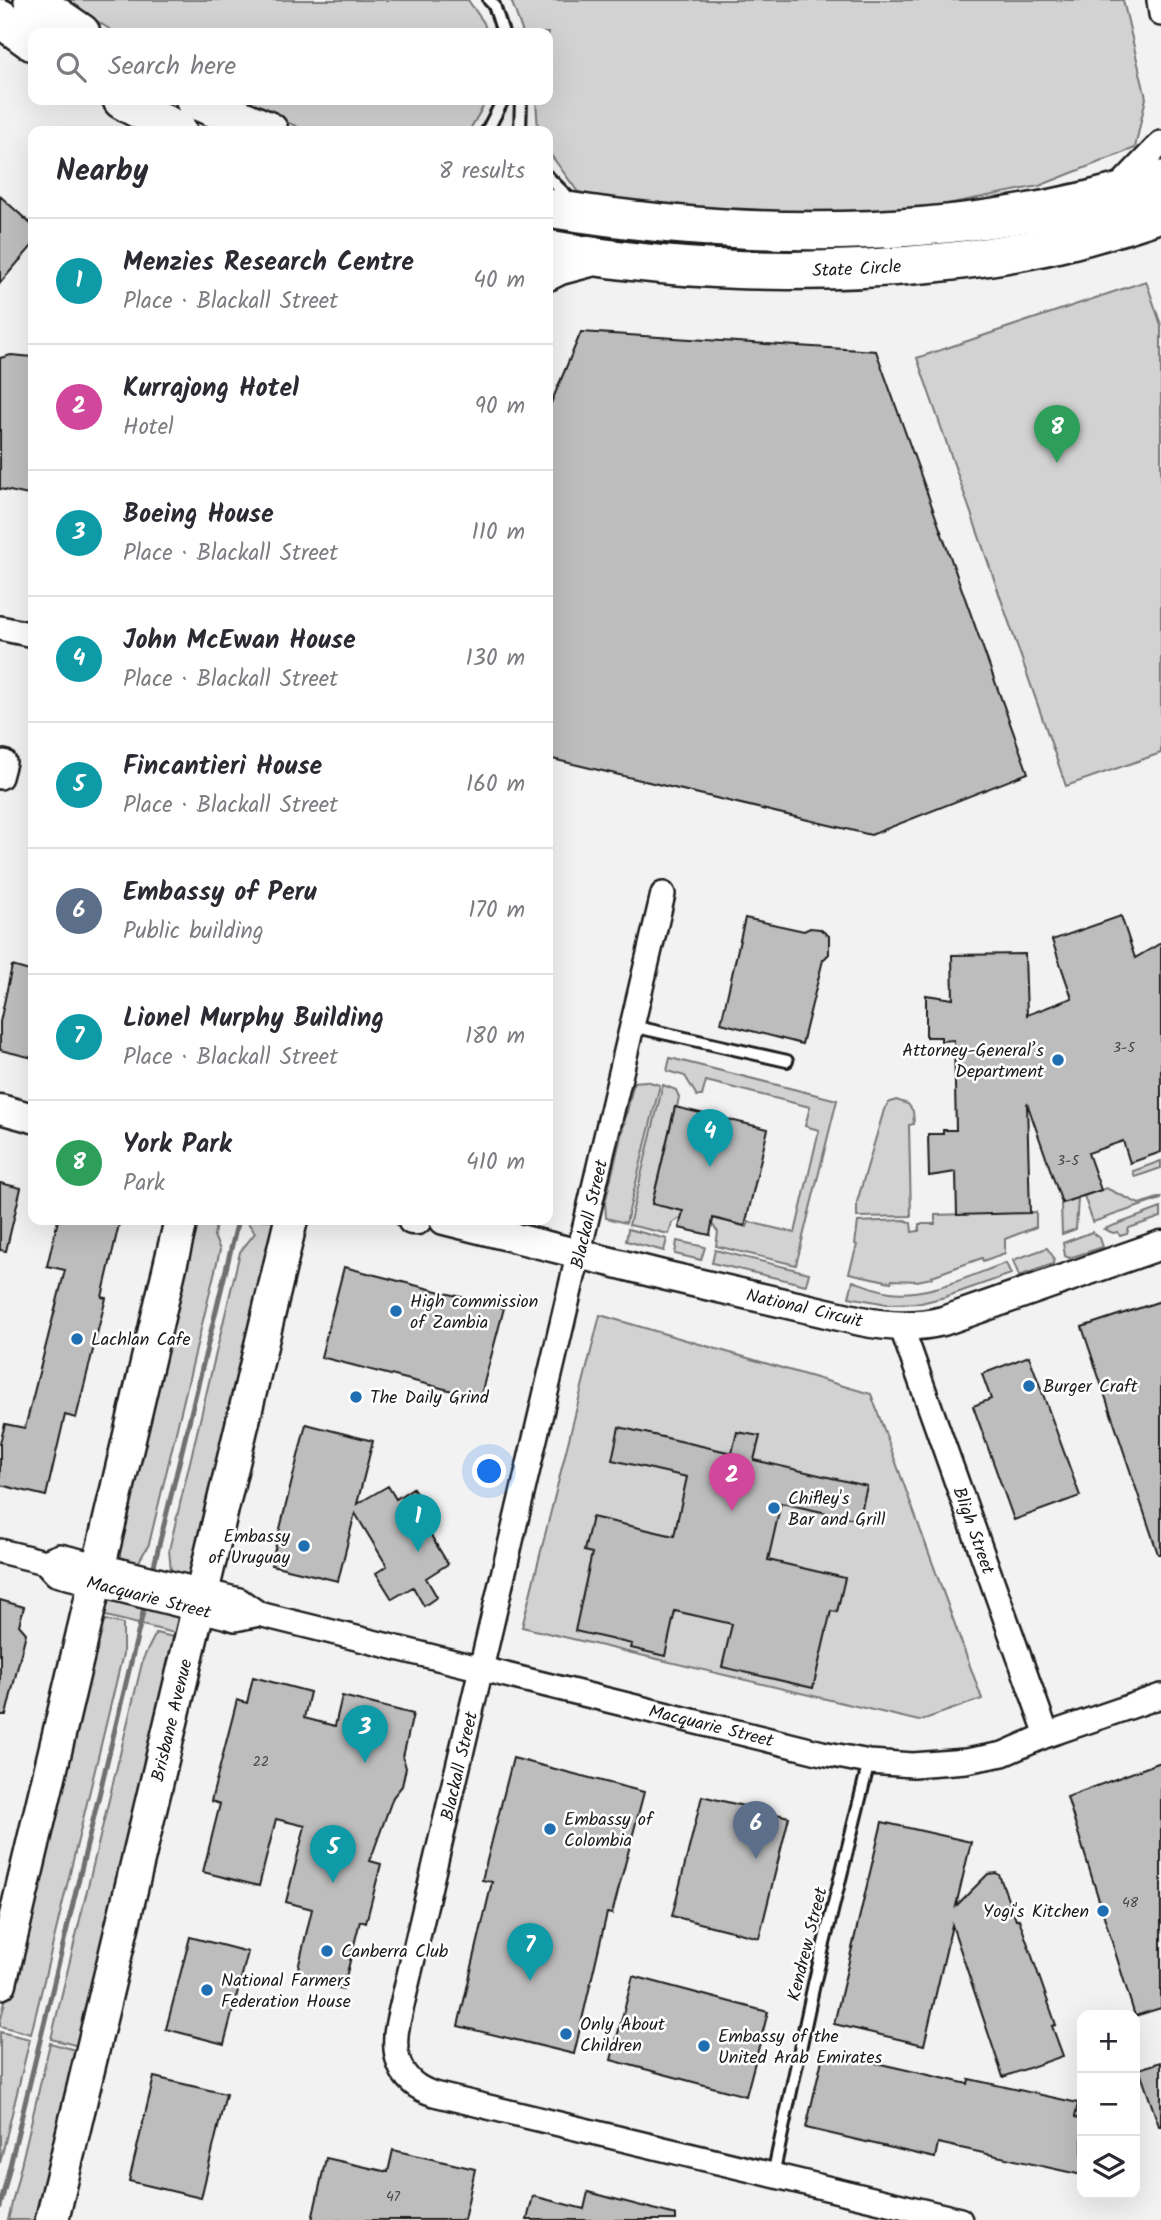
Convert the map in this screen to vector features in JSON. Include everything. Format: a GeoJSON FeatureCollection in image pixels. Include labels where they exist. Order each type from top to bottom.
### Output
{"type":"FeatureCollection","features":[{"type":"Feature","properties":{"kind":"highway"},"geometry":{"type":"LineString","coordinates":[[33,0],[74,28]]}},
{"type":"Feature","properties":{"kind":"highway"},"geometry":{"type":"LineString","coordinates":[[0,18],[28,38]]}},
{"type":"Feature","properties":{"kind":"highway"},"geometry":{"type":"LineString","coordinates":[[131,105],[169,126]]}},
{"type":"Feature","properties":{"kind":"highway"},"geometry":{"type":"LineString","coordinates":[[207,105],[257,126]]}},
{"type":"Feature","properties":{"kind":"highway"},"geometry":{"type":"LineString","coordinates":[[553,209],[707,229],[833,230],[948,225],[993,220],[1112,194],[1161,180]]}},
{"type":"Feature","properties":{"kind":"highway","name":"State Circle"},"geometry":{"type":"LineString","coordinates":[[553,250],[658,265],[747,271],[880,268],[980,258],[1038,248],[1161,213]]}},
{"type":"Feature","properties":{"kind":"main road"},"geometry":{"type":"LineString","coordinates":[[553,272],[599,257]]}},
{"type":"Feature","properties":{"kind":"main road"},"geometry":{"type":"LineString","coordinates":[[0,1983],[180,1225]]}},
{"type":"Feature","properties":{"kind":"main road","name":"Brisbane Avenue"},"geometry":{"type":"LineString","coordinates":[[52,2220],[290,1225]]}},
{"type":"Feature","properties":{"kind":"street"},"geometry":{"type":"LineString","coordinates":[[1160,1],[1161,14]]}},
{"type":"Feature","properties":{"kind":"street"},"geometry":{"type":"LineString","coordinates":[[1112,194],[1161,143]]}},
{"type":"Feature","properties":{"kind":"street"},"geometry":{"type":"LineString","coordinates":[[0,628],[28,634]]}},
{"type":"Feature","properties":{"kind":"street","name":"Blackall Street"},"geometry":{"type":"LineString","coordinates":[[663,894],[398,2022],[394,2050],[399,2065],[414,2083],[434,2094],[960,2220]]}},
{"type":"Feature","properties":{"kind":"street"},"geometry":{"type":"LineString","coordinates":[[0,1109],[28,1117]]}},
{"type":"Feature","properties":{"kind":"street","name":"National Circuit"},"geometry":{"type":"LineString","coordinates":[[464,1225],[861,1321],[901,1326],[943,1321],[1161,1245]]}},
{"type":"Feature","properties":{"kind":"street","name":"Bligh Street"},"geometry":{"type":"LineString","coordinates":[[901,1326],[1048,1735]]}},
{"type":"Feature","properties":{"kind":"street","name":"Macquarie Street"},"geometry":{"type":"LineString","coordinates":[[0,1552],[45,1562],[56,1574],[97,1575],[200,1600],[239,1601],[259,1614],[869,1762],[931,1765],[1003,1754],[1048,1735],[1161,1696]]}},
{"type":"Feature","properties":{"kind":"lane"},"geometry":{"type":"LineString","coordinates":[[489,0],[494,5],[501,28]]}},
{"type":"Feature","properties":{"kind":"lane"},"geometry":{"type":"LineString","coordinates":[[490,126],[500,105]]}},
{"type":"Feature","properties":{"kind":"lane"},"geometry":{"type":"LineString","coordinates":[[520,126],[521,105]]}},
{"type":"Feature","properties":{"kind":"lane"},"geometry":{"type":"LineString","coordinates":[[553,182],[590,215]]}},
{"type":"Feature","properties":{"kind":"lane"},"geometry":{"type":"LineString","coordinates":[[632,1026],[787,1061]]}},
{"type":"Feature","properties":{"kind":"lane","name":"Kendrew Street"},"geometry":{"type":"LineString","coordinates":[[773,2175],[814,1984],[869,1762]]}},
{"type":"Feature","properties":{"kind":"shaded area"},"geometry":{"type":"Polygon","coordinates":[[[63,0],[468,0],[486,28],[108,28],[63,0]]]}},
{"type":"Feature","properties":{"kind":"shaded area"},"geometry":{"type":"Polygon","coordinates":[[[511,0],[1123,0],[1146,98],[1135,148],[1039,186],[896,214],[701,216],[578,192],[553,158],[553,126],[538,126],[536,105],[553,105],[553,28],[521,28],[511,0]]]}},
{"type":"Feature","properties":{"kind":"shaded area"},"geometry":{"type":"Polygon","coordinates":[[[248,105],[484,105],[472,126],[296,126],[248,105]]]}},
{"type":"Feature","properties":{"kind":"shaded area"},"geometry":{"type":"Polygon","coordinates":[[[1146,281],[1161,325],[1161,753],[1066,786],[917,358],[1146,281]]]}},
{"type":"Feature","properties":{"kind":"shaded area"},"geometry":{"type":"Polygon","coordinates":[[[670,1058],[837,1100],[796,1265],[716,1246],[718,1232],[712,1224],[713,1218],[747,1227],[749,1222],[795,1233],[819,1130],[805,1126],[810,1107],[706,1081],[702,1096],[697,1096],[685,1076],[667,1071],[670,1058]]]}},
{"type":"Feature","properties":{"kind":"shaded area"},"geometry":{"type":"Polygon","coordinates":[[[646,1081],[660,1085],[626,1223],[606,1218],[605,1203],[634,1082],[646,1081]]]}},
{"type":"Feature","properties":{"kind":"shaded area"},"geometry":{"type":"Polygon","coordinates":[[[663,1085],[676,1090],[679,1097],[652,1203],[683,1211],[682,1217],[672,1223],[669,1234],[629,1225],[663,1085]]]}},
{"type":"Feature","properties":{"kind":"shaded area"},"geometry":{"type":"Polygon","coordinates":[[[896,1100],[908,1104],[913,1111],[914,1124],[909,1125],[911,1216],[857,1217],[857,1202],[884,1110],[888,1103],[896,1100]]]}},
{"type":"Feature","properties":{"kind":"shaded area"},"geometry":{"type":"Polygon","coordinates":[[[1161,1161],[1161,1168],[1135,1177],[1133,1171],[1161,1161]]]}},
{"type":"Feature","properties":{"kind":"shaded area"},"geometry":{"type":"Polygon","coordinates":[[[1106,1188],[1139,1204],[1161,1199],[1093,1222],[1084,1196],[1106,1188]]]}},
{"type":"Feature","properties":{"kind":"shaded area"},"geometry":{"type":"Polygon","coordinates":[[[1078,1198],[1076,1229],[1062,1234],[1061,1204],[1078,1198]]]}},
{"type":"Feature","properties":{"kind":"shaded area"},"geometry":{"type":"Polygon","coordinates":[[[1161,1208],[1161,1217],[1129,1228],[1127,1234],[1120,1236],[1118,1232],[1104,1229],[1161,1208]]]}},
{"type":"Feature","properties":{"kind":"shaded area"},"geometry":{"type":"Polygon","coordinates":[[[1036,1212],[1036,1227],[1005,1239],[1005,1253],[983,1261],[982,1258],[932,1278],[891,1282],[849,1273],[857,1245],[858,1222],[905,1220],[911,1223],[912,1232],[919,1231],[919,1224],[935,1224],[935,1215],[1036,1212]]]}},
{"type":"Feature","properties":{"kind":"shaded area"},"geometry":{"type":"Polygon","coordinates":[[[192,1225],[216,1225],[214,1236],[220,1250],[149,1544],[134,1565],[121,1558],[118,1552],[192,1225]]]}},
{"type":"Feature","properties":{"kind":"shaded area"},"geometry":{"type":"Polygon","coordinates":[[[249,1225],[281,1225],[192,1574],[189,1577],[174,1576],[169,1550],[240,1252],[255,1233],[249,1225]]]}},
{"type":"Feature","properties":{"kind":"shaded area"},"geometry":{"type":"Polygon","coordinates":[[[628,1229],[667,1239],[664,1251],[626,1241],[628,1229]]]}},
{"type":"Feature","properties":{"kind":"shaded area"},"geometry":{"type":"Polygon","coordinates":[[[1092,1232],[1100,1238],[1103,1247],[1069,1258],[1065,1256],[1063,1243],[1092,1232]]]}},
{"type":"Feature","properties":{"kind":"shaded area"},"geometry":{"type":"Polygon","coordinates":[[[677,1241],[705,1247],[701,1260],[675,1254],[677,1241]]]}},
{"type":"Feature","properties":{"kind":"shaded area"},"geometry":{"type":"Polygon","coordinates":[[[1047,1248],[1054,1258],[1053,1264],[1019,1276],[1013,1260],[1047,1248]]]}},
{"type":"Feature","properties":{"kind":"shaded area"},"geometry":{"type":"Polygon","coordinates":[[[715,1250],[809,1273],[806,1285],[712,1263],[715,1250]]]}},
{"type":"Feature","properties":{"kind":"shaded area"},"geometry":{"type":"Polygon","coordinates":[[[1006,1263],[1011,1274],[921,1303],[887,1304],[849,1297],[853,1281],[876,1289],[904,1293],[949,1284],[1006,1263]]]}},
{"type":"Feature","properties":{"kind":"shaded area"},"geometry":{"type":"Polygon","coordinates":[[[600,1315],[871,1394],[982,1699],[919,1721],[522,1627],[600,1315]]]}},
{"type":"Feature","properties":{"kind":"shaded area"},"geometry":{"type":"Polygon","coordinates":[[[103,1594],[182,1616],[182,1635],[98,1614],[103,1594]]]}},
{"type":"Feature","properties":{"kind":"shaded area"},"geometry":{"type":"Polygon","coordinates":[[[97,1618],[123,1624],[123,1654],[31,2034],[0,2026],[0,2022],[97,1618]]]}},
{"type":"Feature","properties":{"kind":"shaded area"},"geometry":{"type":"Polygon","coordinates":[[[156,1633],[182,1639],[79,2046],[51,2039],[143,1659],[156,1633]]]}},
{"type":"Feature","properties":{"kind":"shaded area"},"geometry":{"type":"Polygon","coordinates":[[[0,2032],[30,2039],[0,2163],[0,2032]]]}},
{"type":"Feature","properties":{"kind":"shaded area"},"geometry":{"type":"Polygon","coordinates":[[[50,2043],[79,2051],[41,2220],[8,2220],[50,2043]]]}},
{"type":"Feature","properties":{"kind":"building"},"geometry":{"type":"Polygon","coordinates":[[[0,196],[28,221],[28,251],[0,283],[0,196]]]}},
{"type":"Feature","properties":{"kind":"building"},"geometry":{"type":"Polygon","coordinates":[[[581,332],[876,351],[1028,773],[871,835],[553,759],[553,398],[581,332]]]}},
{"type":"Feature","properties":{"kind":"building"},"geometry":{"type":"Polygon","coordinates":[[[11,355],[28,357],[28,495],[0,489],[0,358],[11,355]]]}},
{"type":"Feature","properties":{"kind":"building","name":"Attorney-General’s Department"},"geometry":{"type":"Polygon","coordinates":[[[1121,916],[1135,958],[1161,943],[1161,1152],[1130,1163],[1123,1141],[1088,1153],[1101,1190],[1062,1203],[1027,1103],[1030,1213],[957,1215],[956,1172],[929,1176],[928,1134],[943,1134],[943,1130],[956,1130],[954,1040],[941,1041],[941,1037],[926,1037],[926,995],[953,999],[952,955],[1025,954],[1027,1015],[1072,998],[1052,940],[1121,916]]]}},
{"type":"Feature","properties":{"kind":"building"},"geometry":{"type":"Polygon","coordinates":[[[745,918],[804,931],[810,928],[820,929],[829,936],[829,954],[823,960],[802,1044],[721,1023],[745,918]]]}},
{"type":"Feature","properties":{"kind":"building"},"geometry":{"type":"Polygon","coordinates":[[[12,966],[28,971],[28,1057],[0,1050],[0,1022],[12,966]]]}},
{"type":"Feature","properties":{"kind":"building"},"geometry":{"type":"Polygon","coordinates":[[[675,1107],[768,1129],[745,1226],[713,1218],[710,1235],[679,1228],[683,1211],[652,1204],[675,1107]]]}},
{"type":"Feature","properties":{"kind":"building"},"geometry":{"type":"Polygon","coordinates":[[[0,1183],[21,1188],[6,1251],[0,1250],[0,1183]]]}},
{"type":"Feature","properties":{"kind":"building"},"geometry":{"type":"Polygon","coordinates":[[[57,1225],[119,1225],[102,1297],[106,1298],[76,1418],[65,1415],[46,1496],[0,1485],[0,1443],[5,1424],[25,1428],[65,1270],[47,1266],[57,1225]]]}},
{"type":"Feature","properties":{"kind":"building"},"geometry":{"type":"Polygon","coordinates":[[[344,1267],[504,1308],[480,1398],[321,1357],[344,1267]]]}},
{"type":"Feature","properties":{"kind":"building"},"geometry":{"type":"Polygon","coordinates":[[[1161,1301],[1161,1554],[1158,1554],[1082,1327],[1161,1301]]]}},
{"type":"Feature","properties":{"kind":"building"},"geometry":{"type":"Polygon","coordinates":[[[1029,1356],[1080,1496],[1014,1520],[973,1406],[991,1399],[982,1374],[1029,1356]]]}},
{"type":"Feature","properties":{"kind":"building"},"geometry":{"type":"Polygon","coordinates":[[[306,1424],[373,1441],[357,1504],[388,1486],[396,1499],[413,1488],[428,1512],[420,1517],[448,1564],[426,1578],[437,1597],[424,1606],[413,1587],[392,1599],[376,1573],[387,1566],[355,1513],[338,1581],[271,1565],[306,1424]]]}},
{"type":"Feature","properties":{"kind":"building"},"geometry":{"type":"Polygon","coordinates":[[[619,1427],[732,1453],[737,1432],[760,1436],[754,1460],[867,1486],[859,1520],[781,1503],[768,1560],[845,1578],[837,1612],[831,1611],[813,1688],[722,1667],[732,1624],[675,1611],[665,1656],[631,1648],[632,1644],[575,1631],[592,1553],[584,1551],[592,1517],[674,1536],[687,1477],[612,1460],[619,1427]]]}},
{"type":"Feature","properties":{"kind":"building"},"geometry":{"type":"Polygon","coordinates":[[[0,1600],[24,1607],[19,1625],[26,1633],[6,1715],[0,1715],[0,1600]]]}},
{"type":"Feature","properties":{"kind":"building"},"geometry":{"type":"Polygon","coordinates":[[[253,1677],[310,1692],[304,1718],[335,1726],[342,1696],[413,1714],[403,1757],[406,1768],[402,1786],[393,1797],[370,1861],[381,1864],[366,1923],[360,1921],[343,1989],[296,1977],[312,1909],[286,1902],[305,1826],[276,1819],[259,1886],[203,1872],[220,1804],[211,1801],[237,1700],[247,1703],[253,1677]]]}},
{"type":"Feature","properties":{"kind":"building"},"geometry":{"type":"Polygon","coordinates":[[[513,1758],[644,1792],[612,1914],[607,1913],[574,2054],[458,2026],[492,1882],[482,1880],[513,1758]]]}},
{"type":"Feature","properties":{"kind":"building"},"geometry":{"type":"Polygon","coordinates":[[[1161,1762],[1161,2008],[1140,2014],[1140,2010],[1133,2010],[1067,1797],[1161,1762]]]}},
{"type":"Feature","properties":{"kind":"building"},"geometry":{"type":"Polygon","coordinates":[[[702,1796],[789,1817],[759,1938],[672,1916],[702,1796]]]}},
{"type":"Feature","properties":{"kind":"building"},"geometry":{"type":"Polygon","coordinates":[[[882,1822],[971,1842],[956,1906],[988,1874],[999,1875],[1016,1920],[1019,1919],[1056,2025],[1052,2026],[1063,2056],[1003,2077],[952,1925],[924,2045],[834,2024],[882,1822]]]}},
{"type":"Feature","properties":{"kind":"building","name":"National Farmers Federation House"},"geometry":{"type":"Polygon","coordinates":[[[190,1937],[248,1952],[224,2044],[166,2029],[190,1937]]]}},
{"type":"Feature","properties":{"kind":"building"},"geometry":{"type":"Polygon","coordinates":[[[633,1976],[768,2012],[746,2096],[611,2060],[633,1976]]]}},
{"type":"Feature","properties":{"kind":"building"},"geometry":{"type":"Polygon","coordinates":[[[824,2051],[968,2084],[969,2079],[1077,2103],[1077,2174],[938,2143],[935,2158],[806,2128],[824,2051]]]}},
{"type":"Feature","properties":{"kind":"building"},"geometry":{"type":"Polygon","coordinates":[[[1161,2062],[1161,2126],[1159,2126],[1140,2069],[1161,2062]]]}},
{"type":"Feature","properties":{"kind":"building"},"geometry":{"type":"Polygon","coordinates":[[[154,2077],[226,2094],[201,2198],[129,2181],[154,2077]]]}},
{"type":"Feature","properties":{"kind":"building"},"geometry":{"type":"Polygon","coordinates":[[[393,2150],[475,2169],[464,2220],[312,2220],[326,2158],[388,2172],[393,2150]]]}},
{"type":"Feature","properties":{"kind":"building"},"geometry":{"type":"Polygon","coordinates":[[[588,2192],[676,2215],[676,2220],[527,2220],[533,2196],[584,2209],[588,2192]]]}},
{"type":"Feature","properties":{"kind":"waterway"},"geometry":{"type":"LineString","coordinates":[[152,1574],[237,1225]]}},
{"type":"Feature","properties":{"kind":"waterway"},"geometry":{"type":"LineString","coordinates":[[0,2207],[145,1604]]}},
{"type":"Feature","properties":{"kind":"place","name":"York Park"},"geometry":{"type":"Point","coordinates":[1057,463]}},
{"type":"Feature","properties":{"kind":"place","name":"Attorney-General’s Department"},"geometry":{"type":"Point","coordinates":[1058,1060]}},
{"type":"Feature","properties":{"kind":"place","name":"John McEwan House"},"geometry":{"type":"Point","coordinates":[710,1167]}},
{"type":"Feature","properties":{"kind":"place","name":"High commission of Zambia"},"geometry":{"type":"Point","coordinates":[396,1311]}},
{"type":"Feature","properties":{"kind":"place","name":"Lachlan Cafe"},"geometry":{"type":"Point","coordinates":[77,1339]}},
{"type":"Feature","properties":{"kind":"place","name":"Burger Craft"},"geometry":{"type":"Point","coordinates":[1029,1386]}},
{"type":"Feature","properties":{"kind":"place","name":"The Daily Grind"},"geometry":{"type":"Point","coordinates":[356,1397]}},
{"type":"Feature","properties":{"kind":"place","name":"Chifley's Bar and Grill"},"geometry":{"type":"Point","coordinates":[774,1508]}},
{"type":"Feature","properties":{"kind":"place","name":"Kurrajong Hotel"},"geometry":{"type":"Point","coordinates":[732,1511]}},
{"type":"Feature","properties":{"kind":"place","name":"Embassy of Uruguay"},"geometry":{"type":"Point","coordinates":[304,1546]}},
{"type":"Feature","properties":{"kind":"place","name":"Menzies Research Centre"},"geometry":{"type":"Point","coordinates":[418,1552]}},
{"type":"Feature","properties":{"kind":"place","name":"Boeing House"},"geometry":{"type":"Point","coordinates":[365,1763]}},
{"type":"Feature","properties":{"kind":"place","name":"Embassy of Colombia"},"geometry":{"type":"Point","coordinates":[550,1829]}},
{"type":"Feature","properties":{"kind":"place","name":"Embassy of Peru"},"geometry":{"type":"Point","coordinates":[756,1859]}},
{"type":"Feature","properties":{"kind":"place","name":"Fincantieri House"},"geometry":{"type":"Point","coordinates":[333,1883]}},
{"type":"Feature","properties":{"kind":"place","name":"Yogi's Kitchen"},"geometry":{"type":"Point","coordinates":[1103,1911]}},
{"type":"Feature","properties":{"kind":"place","name":"Canberra Club"},"geometry":{"type":"Point","coordinates":[327,1951]}},
{"type":"Feature","properties":{"kind":"place","name":"Lionel Murphy Building"},"geometry":{"type":"Point","coordinates":[530,1981]}},
{"type":"Feature","properties":{"kind":"place","name":"National Farmers Federation House"},"geometry":{"type":"Point","coordinates":[207,1990]}},
{"type":"Feature","properties":{"kind":"place","name":"Only About Children"},"geometry":{"type":"Point","coordinates":[566,2034]}},
{"type":"Feature","properties":{"kind":"place","name":"Embassy of the United Arab Emirates"},"geometry":{"type":"Point","coordinates":[704,2046]}}]}
